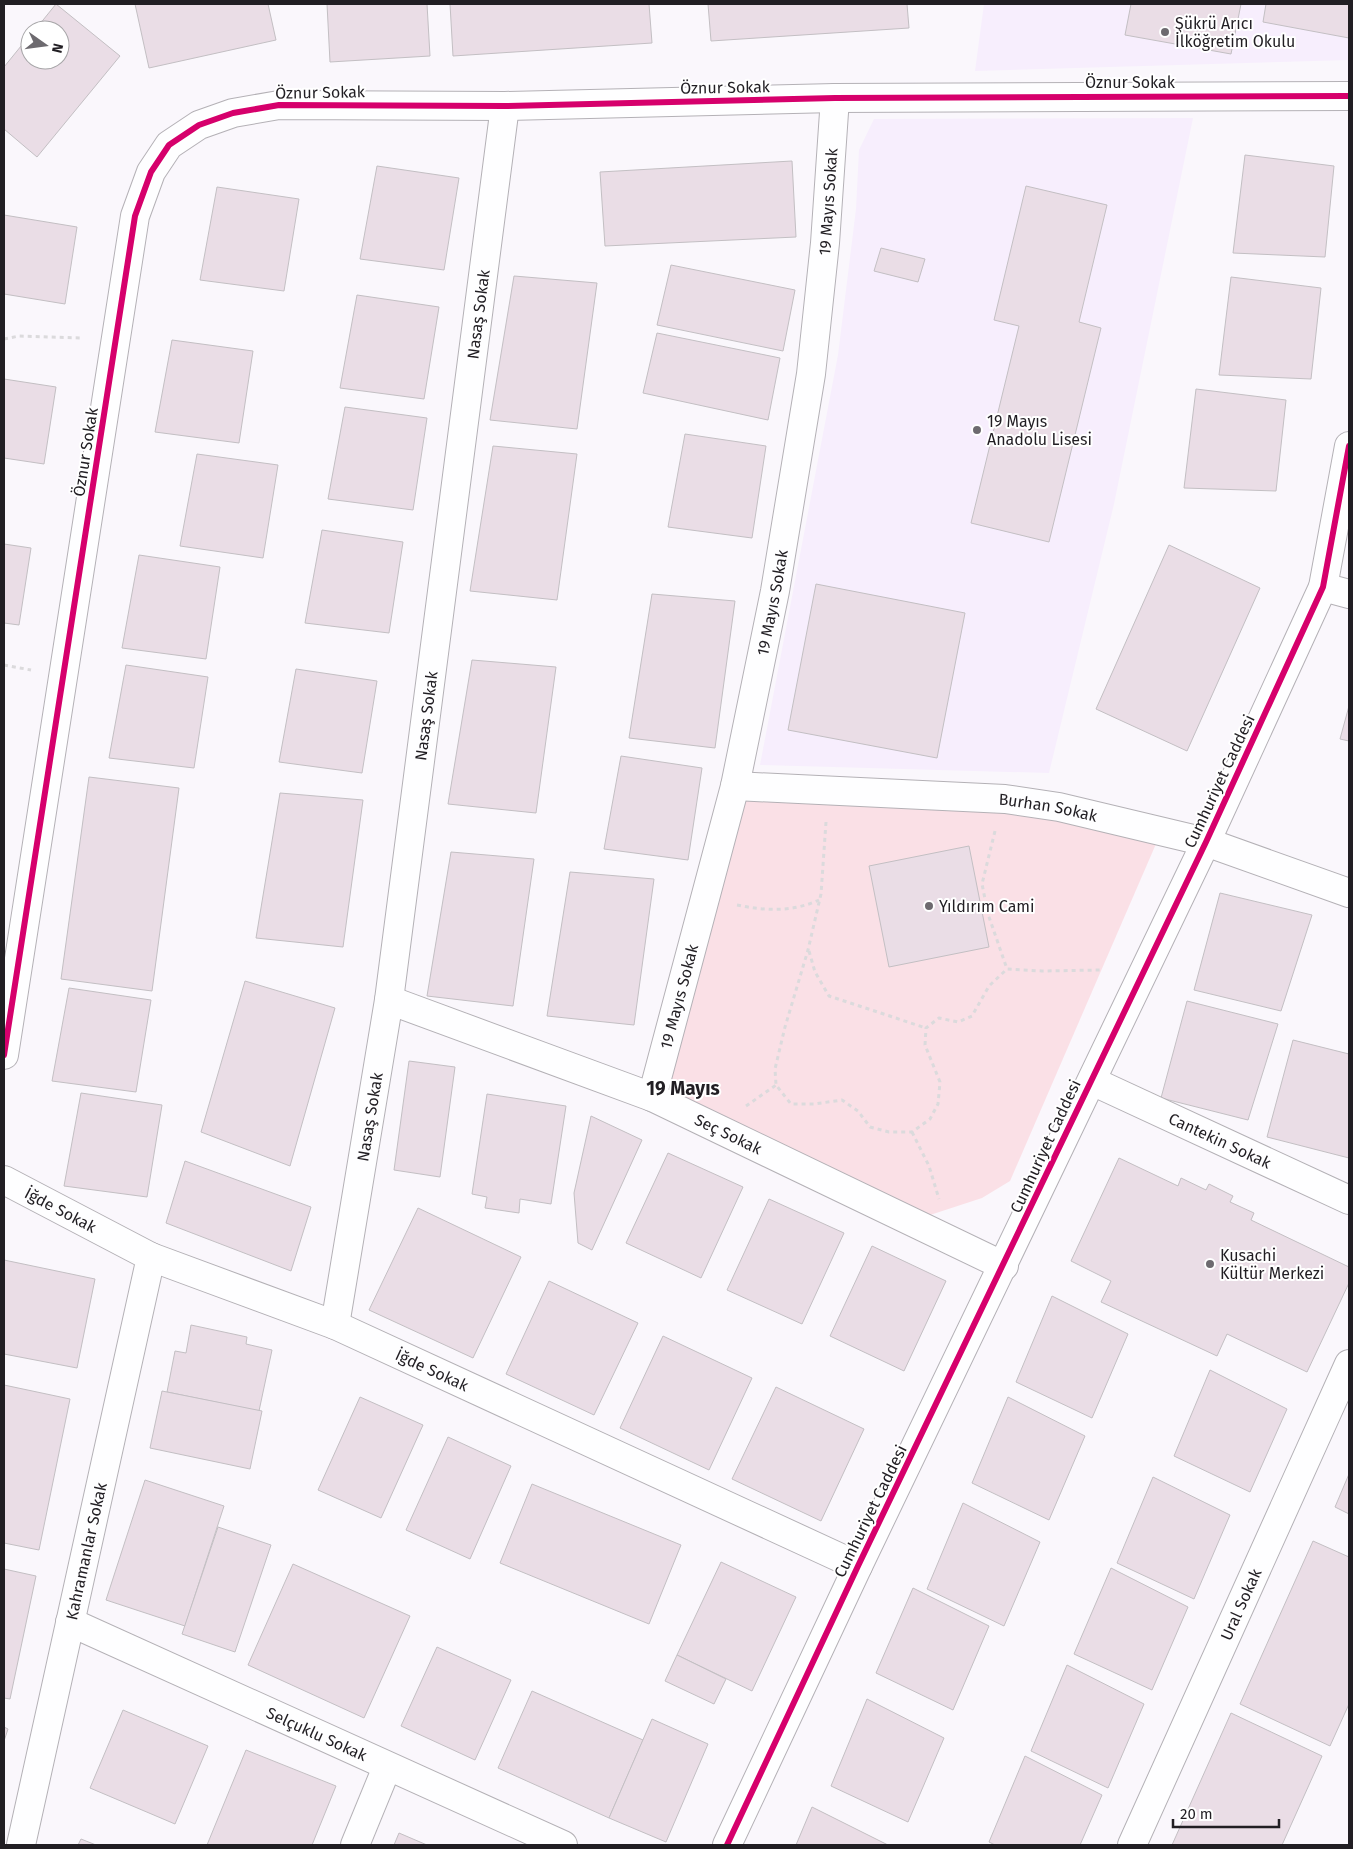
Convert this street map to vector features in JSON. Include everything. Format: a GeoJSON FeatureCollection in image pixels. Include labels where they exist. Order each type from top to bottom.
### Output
{"type":"FeatureCollection","features":[{"type":"Feature","properties":{"kind":"street","name":"Öznur Sokak"},"geometry":{"type":"LineString","coordinates":[[4,1056],[135,216],[151,172],[169,145],[199,125],[233,113],[280,105],[504,106],[835,98],[1349,96]]}},
{"type":"Feature","properties":{"kind":"street","name":"19 Mayıs Sokak"},"geometry":{"type":"LineString","coordinates":[[652,1097],[735,786],[775,591],[811,374],[824,243],[835,98]]}},
{"type":"Feature","properties":{"kind":"street","name":"Nasaş Sokak"},"geometry":{"type":"LineString","coordinates":[[335,1325],[389,1000],[504,106]]}},
{"type":"Feature","properties":{"kind":"street","name":"Cumhuriyet Caddesi"},"geometry":{"type":"LineString","coordinates":[[727,1845],[858,1566],[1004,1266],[1206,842],[1323,587],[1349,446]]}},
{"type":"Feature","properties":{"kind":"street"},"geometry":{"type":"LineString","coordinates":[[1323,587],[1349,594]]}},
{"type":"Feature","properties":{"kind":"street","name":"Burhan Sokak"},"geometry":{"type":"LineString","coordinates":[[735,786],[1005,799],[1114,819],[1206,842],[1349,894]]}},
{"type":"Feature","properties":{"kind":"street","name":"Seç Sokak"},"geometry":{"type":"LineString","coordinates":[[389,1000],[652,1097],[1004,1266]]}},
{"type":"Feature","properties":{"kind":"street","name":"Cantekin Sokak"},"geometry":{"type":"LineString","coordinates":[[1092,1081],[1349,1200]]}},
{"type":"Feature","properties":{"kind":"street","name":"İğde Sokak"},"geometry":{"type":"LineString","coordinates":[[4,1180],[151,1256],[335,1325],[858,1566]]}},
{"type":"Feature","properties":{"kind":"street","name":"Kahramanlar Sokak"},"geometry":{"type":"LineString","coordinates":[[21,1845],[151,1256]]}},
{"type":"Feature","properties":{"kind":"street","name":"Ural Sokak"},"geometry":{"type":"LineString","coordinates":[[1132,1845],[1349,1364]]}},
{"type":"Feature","properties":{"kind":"street","name":"Selçuklu Sokak"},"geometry":{"type":"LineString","coordinates":[[70,1622],[563,1845]]}},
{"type":"Feature","properties":{"kind":"street"},"geometry":{"type":"LineString","coordinates":[[355,1845],[387,1767]]}},
{"type":"Feature","properties":{"kind":"path"},"geometry":{"type":"LineString","coordinates":[[4,338],[19,336],[116,339]]}},
{"type":"Feature","properties":{"kind":"path"},"geometry":{"type":"LineString","coordinates":[[829,791],[819,900],[808,950],[785,1027],[775,1069],[776,1084],[792,1104],[814,1104],[842,1100],[858,1111],[870,1127],[889,1132],[912,1132],[930,1119],[938,1104],[940,1082],[926,1045],[926,1028]]}},
{"type":"Feature","properties":{"kind":"path"},"geometry":{"type":"LineString","coordinates":[[1005,799],[982,884],[988,914],[1006,969]]}},
{"type":"Feature","properties":{"kind":"path"},"geometry":{"type":"LineString","coordinates":[[706,895],[754,909],[786,909],[805,906],[819,900]]}},
{"type":"Feature","properties":{"kind":"path"},"geometry":{"type":"LineString","coordinates":[[808,950],[815,972],[829,996],[926,1028]]}},
{"type":"Feature","properties":{"kind":"path"},"geometry":{"type":"LineString","coordinates":[[926,1028],[939,1018],[958,1022],[972,1016],[989,986],[1006,969],[1042,971],[1101,970]]}},
{"type":"Feature","properties":{"kind":"path"},"geometry":{"type":"LineString","coordinates":[[912,1132],[929,1166],[941,1203]]}},
{"type":"Feature","properties":{"kind":"shaded area","name":"Şükrü Arıcı İlköğretim Okulu"},"geometry":{"type":"Polygon","coordinates":[[[984,4],[1349,4],[1349,60],[975,71],[984,4]]]}},
{"type":"Feature","properties":{"kind":"shaded area","name":"19 Mayıs Anadolu Lisesi"},"geometry":{"type":"Polygon","coordinates":[[[1193,118],[1114,504],[1049,773],[760,765],[838,355],[856,209],[859,150],[874,119],[1193,118]]]}},
{"type":"Feature","properties":{"kind":"shaded area"},"geometry":{"type":"Polygon","coordinates":[[[735,786],[829,791],[1162,830],[1010,1181],[982,1198],[930,1215],[907,1219],[652,1097],[735,786]]]}},
{"type":"Feature","properties":{"kind":"building"},"geometry":{"type":"Polygon","coordinates":[[[56,4],[120,56],[37,157],[4,129],[4,67],[20,47],[20,70],[70,70],[70,20],[43,20],[56,4]]]}},
{"type":"Feature","properties":{"kind":"building"},"geometry":{"type":"Polygon","coordinates":[[[135,4],[268,4],[276,40],[149,68],[135,4]]]}},
{"type":"Feature","properties":{"kind":"building"},"geometry":{"type":"Polygon","coordinates":[[[327,4],[427,4],[430,56],[330,62],[327,4]]]}},
{"type":"Feature","properties":{"kind":"building"},"geometry":{"type":"Polygon","coordinates":[[[450,4],[649,4],[652,43],[453,56],[450,4]]]}},
{"type":"Feature","properties":{"kind":"building"},"geometry":{"type":"Polygon","coordinates":[[[708,4],[907,4],[909,28],[711,41],[708,4]]]}},
{"type":"Feature","properties":{"kind":"building"},"geometry":{"type":"Polygon","coordinates":[[[1131,4],[1241,4],[1231,54],[1125,35],[1131,4]]]}},
{"type":"Feature","properties":{"kind":"building"},"geometry":{"type":"Polygon","coordinates":[[[1266,4],[1349,4],[1349,38],[1263,22],[1266,4]]]}},
{"type":"Feature","properties":{"kind":"building"},"geometry":{"type":"Polygon","coordinates":[[[1245,155],[1334,166],[1325,257],[1233,253],[1245,155]]]}},
{"type":"Feature","properties":{"kind":"building"},"geometry":{"type":"Polygon","coordinates":[[[792,161],[796,237],[605,246],[600,172],[792,161]]]}},
{"type":"Feature","properties":{"kind":"building"},"geometry":{"type":"Polygon","coordinates":[[[377,166],[459,178],[444,270],[360,259],[377,166]]]}},
{"type":"Feature","properties":{"kind":"building"},"geometry":{"type":"Polygon","coordinates":[[[1026,186],[1107,205],[1079,322],[1101,328],[1049,542],[971,523],[1019,326],[994,320],[1026,186]]]}},
{"type":"Feature","properties":{"kind":"building"},"geometry":{"type":"Polygon","coordinates":[[[217,187],[299,199],[284,291],[200,280],[217,187]]]}},
{"type":"Feature","properties":{"kind":"building"},"geometry":{"type":"Polygon","coordinates":[[[4,215],[77,227],[65,304],[4,294],[4,215]]]}},
{"type":"Feature","properties":{"kind":"building"},"geometry":{"type":"Polygon","coordinates":[[[881,248],[925,259],[918,282],[874,271],[881,248]]]}},
{"type":"Feature","properties":{"kind":"building"},"geometry":{"type":"Polygon","coordinates":[[[671,265],[795,290],[783,351],[657,325],[671,265]]]}},
{"type":"Feature","properties":{"kind":"building"},"geometry":{"type":"Polygon","coordinates":[[[514,276],[597,283],[577,429],[490,420],[514,276]]]}},
{"type":"Feature","properties":{"kind":"building"},"geometry":{"type":"Polygon","coordinates":[[[1231,277],[1321,288],[1311,379],[1219,375],[1231,277]]]}},
{"type":"Feature","properties":{"kind":"building"},"geometry":{"type":"Polygon","coordinates":[[[357,295],[439,307],[424,399],[340,388],[357,295]]]}},
{"type":"Feature","properties":{"kind":"building"},"geometry":{"type":"Polygon","coordinates":[[[657,333],[780,358],[768,420],[643,393],[657,333]]]}},
{"type":"Feature","properties":{"kind":"building"},"geometry":{"type":"Polygon","coordinates":[[[172,340],[253,351],[239,443],[155,432],[172,340]]]}},
{"type":"Feature","properties":{"kind":"building"},"geometry":{"type":"Polygon","coordinates":[[[4,379],[56,387],[44,464],[4,458],[4,379]]]}},
{"type":"Feature","properties":{"kind":"building"},"geometry":{"type":"Polygon","coordinates":[[[1196,389],[1286,400],[1276,491],[1184,488],[1196,389]]]}},
{"type":"Feature","properties":{"kind":"building"},"geometry":{"type":"Polygon","coordinates":[[[345,407],[427,418],[413,510],[328,499],[345,407]]]}},
{"type":"Feature","properties":{"kind":"building"},"geometry":{"type":"Polygon","coordinates":[[[685,434],[766,446],[752,538],[668,527],[685,434]]]}},
{"type":"Feature","properties":{"kind":"building"},"geometry":{"type":"Polygon","coordinates":[[[493,446],[577,454],[557,600],[470,591],[493,446]]]}},
{"type":"Feature","properties":{"kind":"building"},"geometry":{"type":"Polygon","coordinates":[[[197,454],[278,465],[263,558],[180,546],[197,454]]]}},
{"type":"Feature","properties":{"kind":"building"},"geometry":{"type":"Polygon","coordinates":[[[322,530],[403,542],[389,633],[305,623],[322,530]]]}},
{"type":"Feature","properties":{"kind":"building"},"geometry":{"type":"Polygon","coordinates":[[[4,544],[31,548],[19,625],[4,623],[4,544]]]}},
{"type":"Feature","properties":{"kind":"building"},"geometry":{"type":"Polygon","coordinates":[[[1169,545],[1260,588],[1187,751],[1096,709],[1169,545]]]}},
{"type":"Feature","properties":{"kind":"building"},"geometry":{"type":"Polygon","coordinates":[[[139,555],[220,567],[206,659],[122,648],[139,555]]]}},
{"type":"Feature","properties":{"kind":"building"},"geometry":{"type":"Polygon","coordinates":[[[816,584],[965,613],[937,758],[788,730],[816,584]]]}},
{"type":"Feature","properties":{"kind":"building"},"geometry":{"type":"Polygon","coordinates":[[[652,594],[735,601],[715,748],[629,738],[652,594]]]}},
{"type":"Feature","properties":{"kind":"building"},"geometry":{"type":"Polygon","coordinates":[[[472,660],[556,667],[536,813],[448,804],[472,660]]]}},
{"type":"Feature","properties":{"kind":"building"},"geometry":{"type":"Polygon","coordinates":[[[126,665],[208,677],[194,768],[109,758],[126,665]]]}},
{"type":"Feature","properties":{"kind":"building"},"geometry":{"type":"Polygon","coordinates":[[[296,669],[377,681],[362,773],[279,762],[296,669]]]}},
{"type":"Feature","properties":{"kind":"building"},"geometry":{"type":"Polygon","coordinates":[[[1349,706],[1349,741],[1340,739],[1349,706]]]}},
{"type":"Feature","properties":{"kind":"building"},"geometry":{"type":"Polygon","coordinates":[[[621,756],[702,768],[688,860],[604,849],[621,756]]]}},
{"type":"Feature","properties":{"kind":"building"},"geometry":{"type":"Polygon","coordinates":[[[89,777],[179,788],[152,991],[61,979],[89,777]]]}},
{"type":"Feature","properties":{"kind":"building"},"geometry":{"type":"Polygon","coordinates":[[[280,793],[363,800],[343,947],[256,938],[280,793]]]}},
{"type":"Feature","properties":{"kind":"building","name":"Yıldırım Cami"},"geometry":{"type":"Polygon","coordinates":[[[969,846],[989,947],[889,967],[869,866],[969,846]]]}},
{"type":"Feature","properties":{"kind":"building"},"geometry":{"type":"Polygon","coordinates":[[[451,852],[534,859],[513,1006],[427,996],[451,852]]]}},
{"type":"Feature","properties":{"kind":"building"},"geometry":{"type":"Polygon","coordinates":[[[570,872],[654,879],[634,1025],[547,1016],[570,872]]]}},
{"type":"Feature","properties":{"kind":"building"},"geometry":{"type":"Polygon","coordinates":[[[1220,893],[1312,915],[1281,1011],[1194,990],[1220,893]]]}},
{"type":"Feature","properties":{"kind":"building"},"geometry":{"type":"Polygon","coordinates":[[[245,981],[335,1008],[290,1166],[201,1132],[245,981]]]}},
{"type":"Feature","properties":{"kind":"building"},"geometry":{"type":"Polygon","coordinates":[[[69,988],[151,1000],[136,1092],[52,1081],[69,988]]]}},
{"type":"Feature","properties":{"kind":"building"},"geometry":{"type":"Polygon","coordinates":[[[1187,1001],[1278,1024],[1248,1120],[1161,1098],[1187,1001]]]}},
{"type":"Feature","properties":{"kind":"building"},"geometry":{"type":"Polygon","coordinates":[[[1293,1040],[1349,1054],[1349,1158],[1267,1137],[1293,1040]]]}},
{"type":"Feature","properties":{"kind":"building"},"geometry":{"type":"Polygon","coordinates":[[[409,1061],[455,1067],[440,1177],[394,1170],[409,1061]]]}},
{"type":"Feature","properties":{"kind":"building"},"geometry":{"type":"Polygon","coordinates":[[[81,1093],[162,1105],[147,1197],[64,1186],[81,1093]]]}},
{"type":"Feature","properties":{"kind":"building"},"geometry":{"type":"Polygon","coordinates":[[[487,1094],[566,1106],[551,1204],[520,1199],[519,1213],[485,1208],[487,1197],[472,1194],[487,1094]]]}},
{"type":"Feature","properties":{"kind":"building"},"geometry":{"type":"Polygon","coordinates":[[[591,1116],[642,1140],[592,1250],[578,1243],[574,1193],[591,1116]]]}},
{"type":"Feature","properties":{"kind":"building"},"geometry":{"type":"Polygon","coordinates":[[[668,1153],[743,1187],[701,1278],[626,1243],[668,1153]]]}},
{"type":"Feature","properties":{"kind":"building","name":"Kusachi Kültür Merkezi"},"geometry":{"type":"Polygon","coordinates":[[[1119,1158],[1178,1186],[1181,1178],[1206,1190],[1209,1184],[1233,1196],[1230,1202],[1254,1213],[1251,1220],[1349,1267],[1349,1283],[1307,1372],[1227,1334],[1217,1356],[1101,1302],[1111,1281],[1071,1261],[1119,1158]]]}},
{"type":"Feature","properties":{"kind":"building"},"geometry":{"type":"Polygon","coordinates":[[[185,1161],[311,1207],[291,1271],[166,1223],[185,1161]]]}},
{"type":"Feature","properties":{"kind":"building"},"geometry":{"type":"Polygon","coordinates":[[[769,1199],[844,1233],[802,1324],[727,1290],[769,1199]]]}},
{"type":"Feature","properties":{"kind":"building"},"geometry":{"type":"Polygon","coordinates":[[[418,1208],[521,1257],[473,1358],[369,1310],[418,1208]]]}},
{"type":"Feature","properties":{"kind":"building"},"geometry":{"type":"Polygon","coordinates":[[[872,1246],[946,1281],[904,1371],[830,1336],[872,1246]]]}},
{"type":"Feature","properties":{"kind":"building"},"geometry":{"type":"Polygon","coordinates":[[[4,1260],[95,1279],[77,1368],[4,1354],[4,1260]]]}},
{"type":"Feature","properties":{"kind":"building"},"geometry":{"type":"Polygon","coordinates":[[[549,1281],[638,1323],[594,1415],[506,1374],[549,1281]]]}},
{"type":"Feature","properties":{"kind":"building"},"geometry":{"type":"Polygon","coordinates":[[[1052,1296],[1128,1334],[1092,1418],[1016,1382],[1052,1296]]]}},
{"type":"Feature","properties":{"kind":"building"},"geometry":{"type":"Polygon","coordinates":[[[191,1325],[247,1337],[246,1344],[272,1350],[259,1411],[167,1392],[175,1351],[186,1353],[191,1325]]]}},
{"type":"Feature","properties":{"kind":"building"},"geometry":{"type":"Polygon","coordinates":[[[663,1336],[752,1378],[709,1470],[620,1428],[663,1336]]]}},
{"type":"Feature","properties":{"kind":"building"},"geometry":{"type":"Polygon","coordinates":[[[1210,1370],[1287,1409],[1250,1492],[1174,1456],[1210,1370]]]}},
{"type":"Feature","properties":{"kind":"building"},"geometry":{"type":"Polygon","coordinates":[[[4,1385],[70,1399],[39,1550],[4,1543],[4,1385]]]}},
{"type":"Feature","properties":{"kind":"building"},"geometry":{"type":"Polygon","coordinates":[[[776,1387],[864,1429],[821,1521],[732,1479],[776,1387]]]}},
{"type":"Feature","properties":{"kind":"building"},"geometry":{"type":"Polygon","coordinates":[[[162,1391],[262,1411],[250,1469],[150,1448],[162,1391]]]}},
{"type":"Feature","properties":{"kind":"building"},"geometry":{"type":"Polygon","coordinates":[[[360,1397],[423,1425],[381,1518],[318,1490],[360,1397]]]}},
{"type":"Feature","properties":{"kind":"building"},"geometry":{"type":"Polygon","coordinates":[[[1008,1397],[1085,1436],[1049,1520],[972,1483],[1008,1397]]]}},
{"type":"Feature","properties":{"kind":"building"},"geometry":{"type":"Polygon","coordinates":[[[448,1437],[511,1466],[470,1559],[406,1530],[448,1437]]]}},
{"type":"Feature","properties":{"kind":"building"},"geometry":{"type":"Polygon","coordinates":[[[1349,1474],[1349,1514],[1335,1507],[1349,1474]]]}},
{"type":"Feature","properties":{"kind":"building"},"geometry":{"type":"Polygon","coordinates":[[[1153,1477],[1230,1515],[1194,1599],[1117,1563],[1153,1477]]]}},
{"type":"Feature","properties":{"kind":"building"},"geometry":{"type":"Polygon","coordinates":[[[145,1480],[224,1506],[185,1626],[106,1600],[145,1480]]]}},
{"type":"Feature","properties":{"kind":"building"},"geometry":{"type":"Polygon","coordinates":[[[532,1484],[681,1545],[649,1624],[500,1563],[532,1484]]]}},
{"type":"Feature","properties":{"kind":"building"},"geometry":{"type":"Polygon","coordinates":[[[963,1503],[1040,1542],[1004,1626],[927,1589],[963,1503]]]}},
{"type":"Feature","properties":{"kind":"building"},"geometry":{"type":"Polygon","coordinates":[[[218,1527],[271,1545],[235,1652],[182,1634],[218,1527]]]}},
{"type":"Feature","properties":{"kind":"building"},"geometry":{"type":"Polygon","coordinates":[[[1313,1541],[1349,1557],[1349,1704],[1330,1746],[1240,1704],[1313,1541]]]}},
{"type":"Feature","properties":{"kind":"building"},"geometry":{"type":"Polygon","coordinates":[[[721,1562],[796,1597],[752,1691],[677,1655],[721,1562]]]}},
{"type":"Feature","properties":{"kind":"building"},"geometry":{"type":"Polygon","coordinates":[[[293,1564],[410,1616],[364,1718],[248,1665],[293,1564]]]}},
{"type":"Feature","properties":{"kind":"building"},"geometry":{"type":"Polygon","coordinates":[[[1111,1568],[1188,1607],[1152,1690],[1074,1654],[1111,1568]]]}},
{"type":"Feature","properties":{"kind":"building"},"geometry":{"type":"Polygon","coordinates":[[[4,1569],[36,1576],[10,1699],[4,1698],[4,1569]]]}},
{"type":"Feature","properties":{"kind":"building"},"geometry":{"type":"Polygon","coordinates":[[[913,1588],[989,1626],[953,1710],[876,1673],[913,1588]]]}},
{"type":"Feature","properties":{"kind":"building"},"geometry":{"type":"Polygon","coordinates":[[[437,1647],[511,1680],[475,1760],[401,1726],[437,1647]]]}},
{"type":"Feature","properties":{"kind":"building"},"geometry":{"type":"Polygon","coordinates":[[[677,1655],[726,1679],[714,1704],[665,1681],[677,1655]]]}},
{"type":"Feature","properties":{"kind":"building"},"geometry":{"type":"Polygon","coordinates":[[[1067,1665],[1144,1704],[1108,1788],[1031,1751],[1067,1665]]]}},
{"type":"Feature","properties":{"kind":"building"},"geometry":{"type":"Polygon","coordinates":[[[532,1691],[643,1740],[609,1818],[498,1768],[532,1691]]]}},
{"type":"Feature","properties":{"kind":"building"},"geometry":{"type":"Polygon","coordinates":[[[867,1699],[944,1738],[908,1822],[831,1786],[867,1699]]]}},
{"type":"Feature","properties":{"kind":"building"},"geometry":{"type":"Polygon","coordinates":[[[123,1710],[208,1746],[175,1824],[90,1788],[123,1710]]]}},
{"type":"Feature","properties":{"kind":"building"},"geometry":{"type":"Polygon","coordinates":[[[1231,1713],[1322,1756],[1282,1845],[1172,1845],[1231,1713]]]}},
{"type":"Feature","properties":{"kind":"building"},"geometry":{"type":"Polygon","coordinates":[[[652,1719],[708,1744],[666,1842],[609,1818],[652,1719]]]}},
{"type":"Feature","properties":{"kind":"building"},"geometry":{"type":"Polygon","coordinates":[[[4,1727],[8,1729],[4,1741],[4,1727]]]}},
{"type":"Feature","properties":{"kind":"building"},"geometry":{"type":"Polygon","coordinates":[[[246,1750],[336,1786],[312,1845],[207,1845],[246,1750]]]}},
{"type":"Feature","properties":{"kind":"building"},"geometry":{"type":"Polygon","coordinates":[[[1025,1756],[1102,1795],[1080,1845],[995,1845],[989,1842],[1025,1756]]]}},
{"type":"Feature","properties":{"kind":"building"},"geometry":{"type":"Polygon","coordinates":[[[812,1807],[888,1845],[796,1845],[812,1807]]]}},
{"type":"Feature","properties":{"kind":"building"},"geometry":{"type":"Polygon","coordinates":[[[399,1833],[427,1845],[394,1845],[399,1833]]]}},
{"type":"Feature","properties":{"kind":"building"},"geometry":{"type":"Polygon","coordinates":[[[81,1839],[96,1845],[78,1845],[81,1839]]]}},
{"type":"Feature","properties":{"kind":"cycle path"},"geometry":{"type":"LineString","coordinates":[[4,1055],[135,216],[151,172],[169,145],[199,125],[233,113],[279,105],[505,106],[835,98],[1349,96]]}},
{"type":"Feature","properties":{"kind":"cycle path"},"geometry":{"type":"LineString","coordinates":[[727,1845],[858,1566],[1206,842],[1323,587],[1349,446]]}},
{"type":"Feature","properties":{"kind":"place","name":"Şükrü Arıcı İlköğretim Okulu"},"geometry":{"type":"Point","coordinates":[1165,32]}},
{"type":"Feature","properties":{"kind":"place","name":"19 Mayıs Anadolu Lisesi"},"geometry":{"type":"Point","coordinates":[977,430]}},
{"type":"Feature","properties":{"kind":"place","name":"Yıldırım Cami"},"geometry":{"type":"Point","coordinates":[929,906]}},
{"type":"Feature","properties":{"kind":"place","name":"Kusachi Kültür Merkezi"},"geometry":{"type":"Point","coordinates":[1210,1264]}},
{"type":"Feature","properties":{"kind":"district","name":"19 Mayıs"},"geometry":{"type":"Point","coordinates":[683,1088]}}]}
